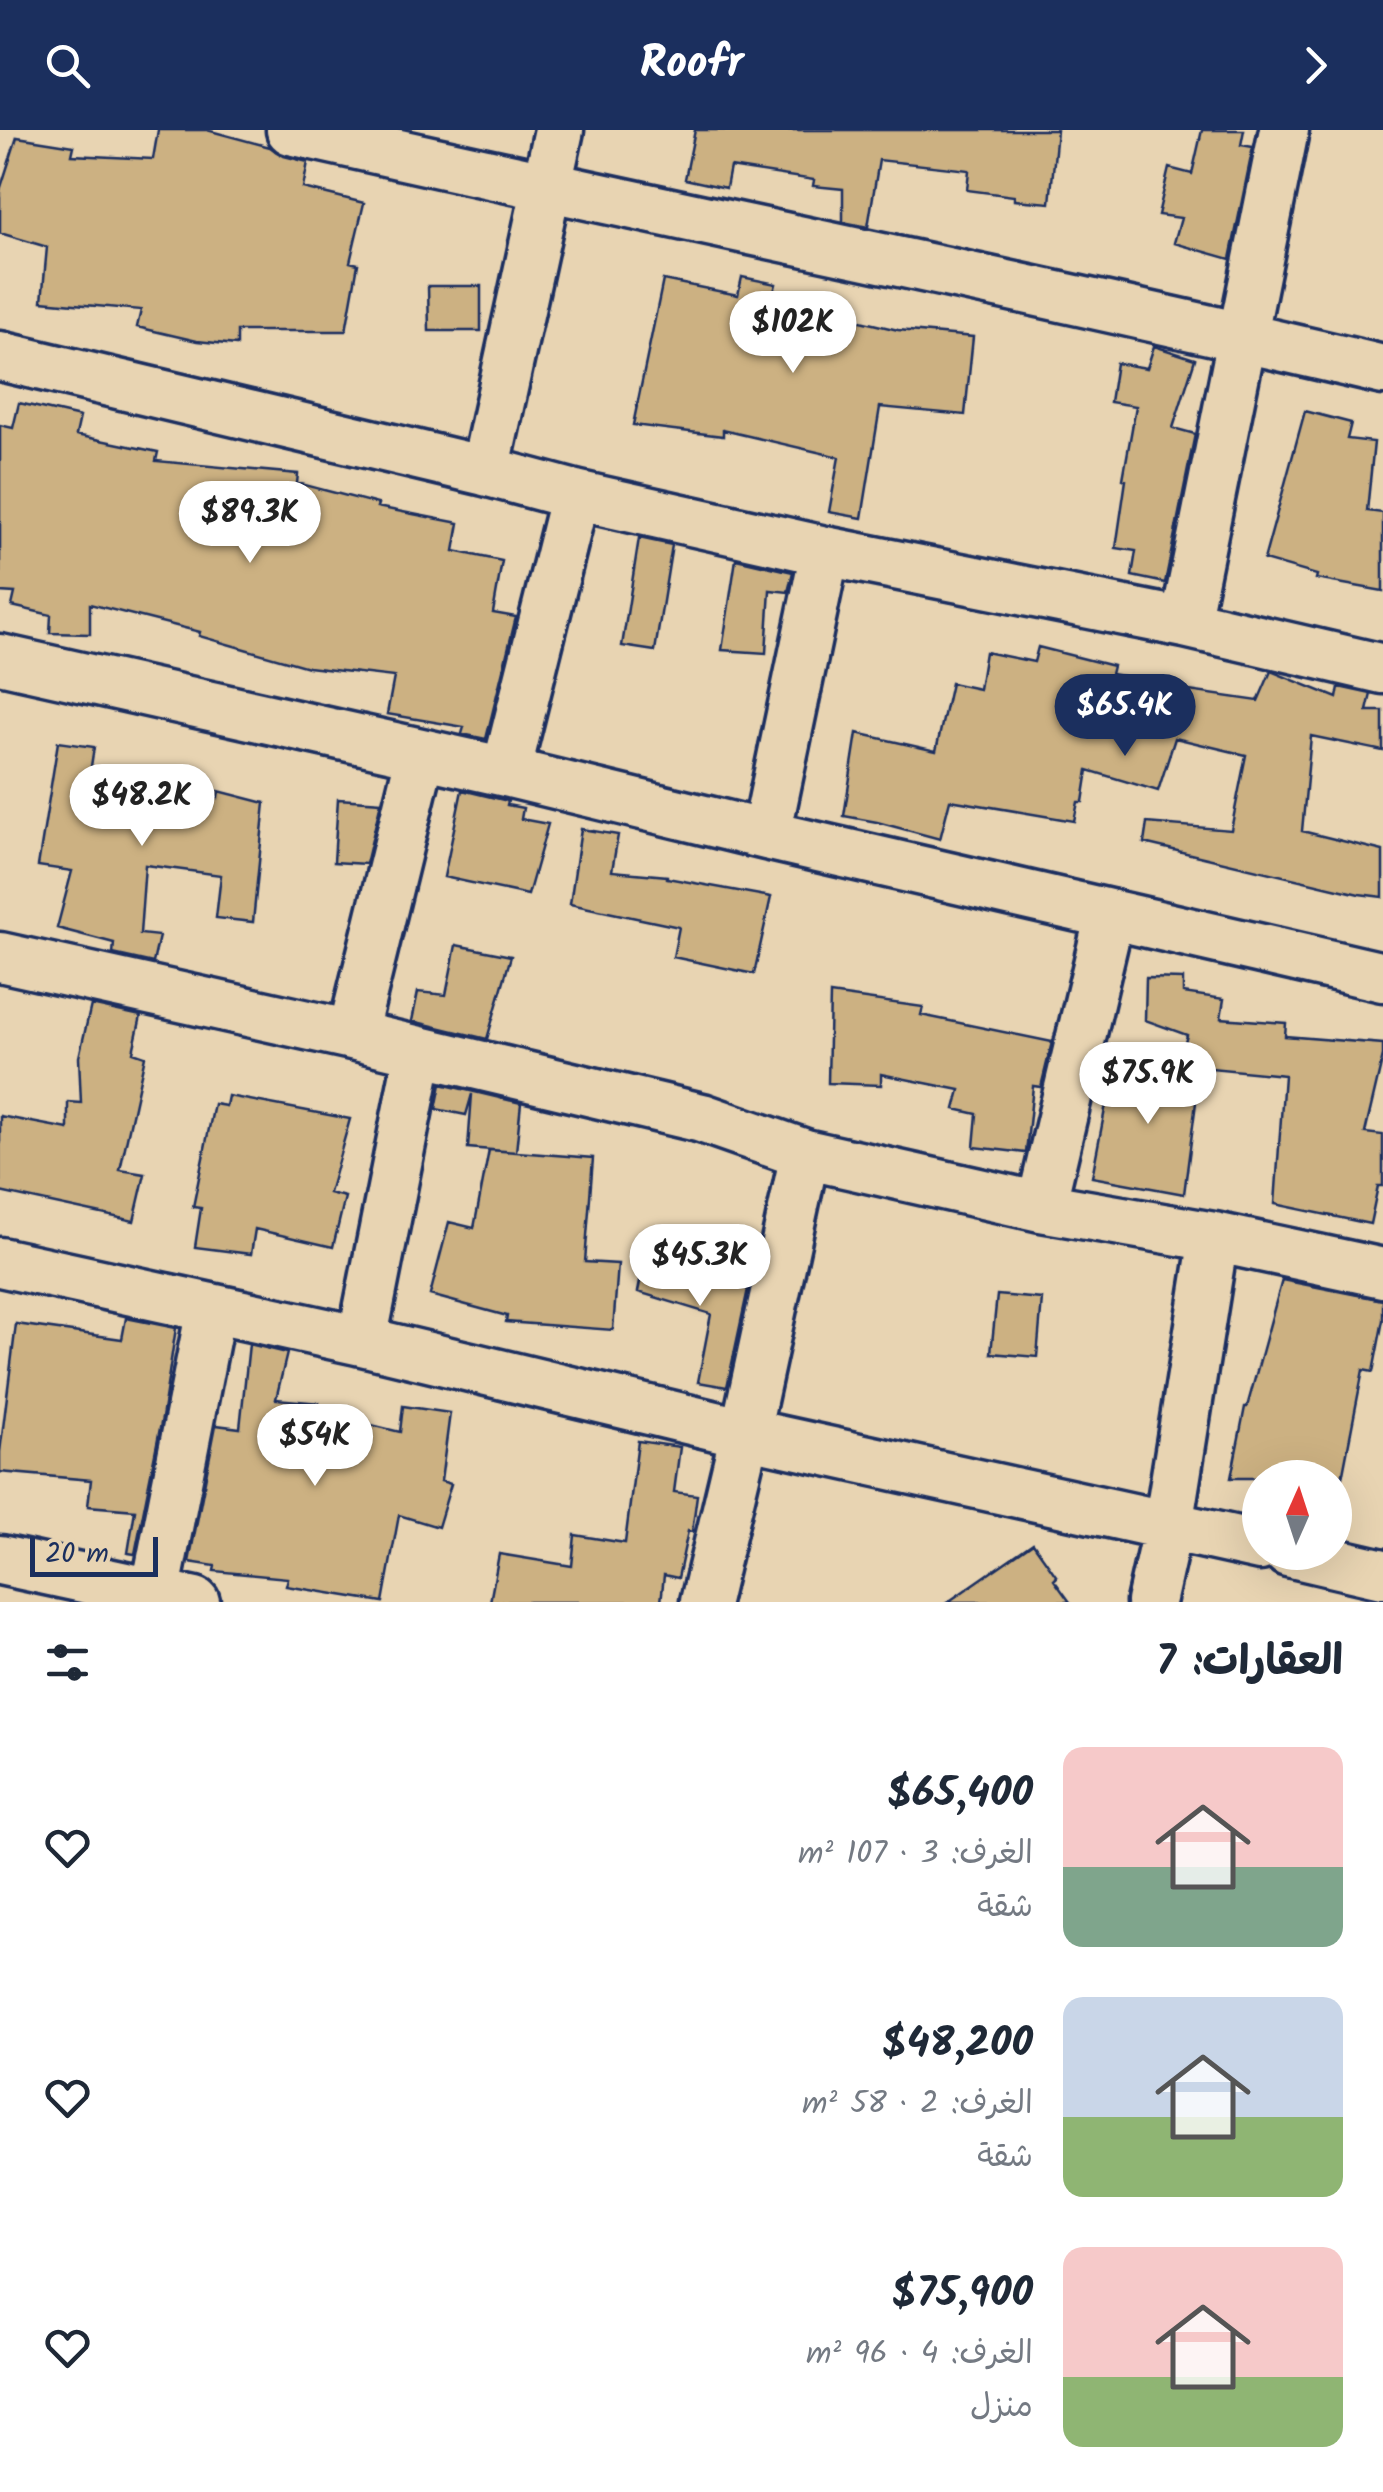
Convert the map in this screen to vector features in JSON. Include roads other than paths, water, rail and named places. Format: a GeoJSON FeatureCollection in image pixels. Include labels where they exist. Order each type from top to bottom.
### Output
{"type":"FeatureCollection","features":[{"type":"Feature","properties":{"kind":"street"},"geometry":{"type":"LineString","coordinates":[[291,130],[1383,370]]}},
{"type":"Feature","properties":{"kind":"street"},"geometry":{"type":"LineString","coordinates":[[485,471],[559,130]]}},
{"type":"Feature","properties":{"kind":"street"},"geometry":{"type":"LineString","coordinates":[[1186,623],[1284,130]]}},
{"type":"Feature","properties":{"kind":"street"},"geometry":{"type":"LineString","coordinates":[[0,356],[575,496],[825,552],[1186,623],[1383,669]]}},
{"type":"Feature","properties":{"kind":"street"},"geometry":{"type":"LineString","coordinates":[[506,772],[575,496]]}},
{"type":"Feature","properties":{"kind":"street"},"geometry":{"type":"LineString","coordinates":[[766,835],[825,552]]}},
{"type":"Feature","properties":{"kind":"street"},"geometry":{"type":"LineString","coordinates":[[0,659],[506,772],[1383,977]]}},
{"type":"Feature","properties":{"kind":"street"},"geometry":{"type":"LineString","coordinates":[[352,1035],[422,753]]}},
{"type":"Feature","properties":{"kind":"street"},"geometry":{"type":"LineString","coordinates":[[1041,1207],[1110,914]]}},
{"type":"Feature","properties":{"kind":"street"},"geometry":{"type":"LineString","coordinates":[[0,957],[702,1118],[805,1154],[1041,1207],[1214,1237],[1383,1273]]}},
{"type":"Feature","properties":{"kind":"street"},"geometry":{"type":"LineString","coordinates":[[362,1341],[420,1052]]}},
{"type":"Feature","properties":{"kind":"street"},"geometry":{"type":"LineString","coordinates":[[705,1602],[805,1154]]}},
{"type":"Feature","properties":{"kind":"street"},"geometry":{"type":"LineString","coordinates":[[1150,1602],[1168,1526],[1214,1237]]}},
{"type":"Feature","properties":{"kind":"street"},"geometry":{"type":"LineString","coordinates":[[0,1262],[1242,1542]]}},
{"type":"Feature","properties":{"kind":"street"},"geometry":{"type":"LineString","coordinates":[[0,1560],[175,1598],[211,1309]]}},
{"type":"Feature","properties":{"kind":"street"},"geometry":{"type":"LineString","coordinates":[[1352,1567],[1383,1574]]}}]}
